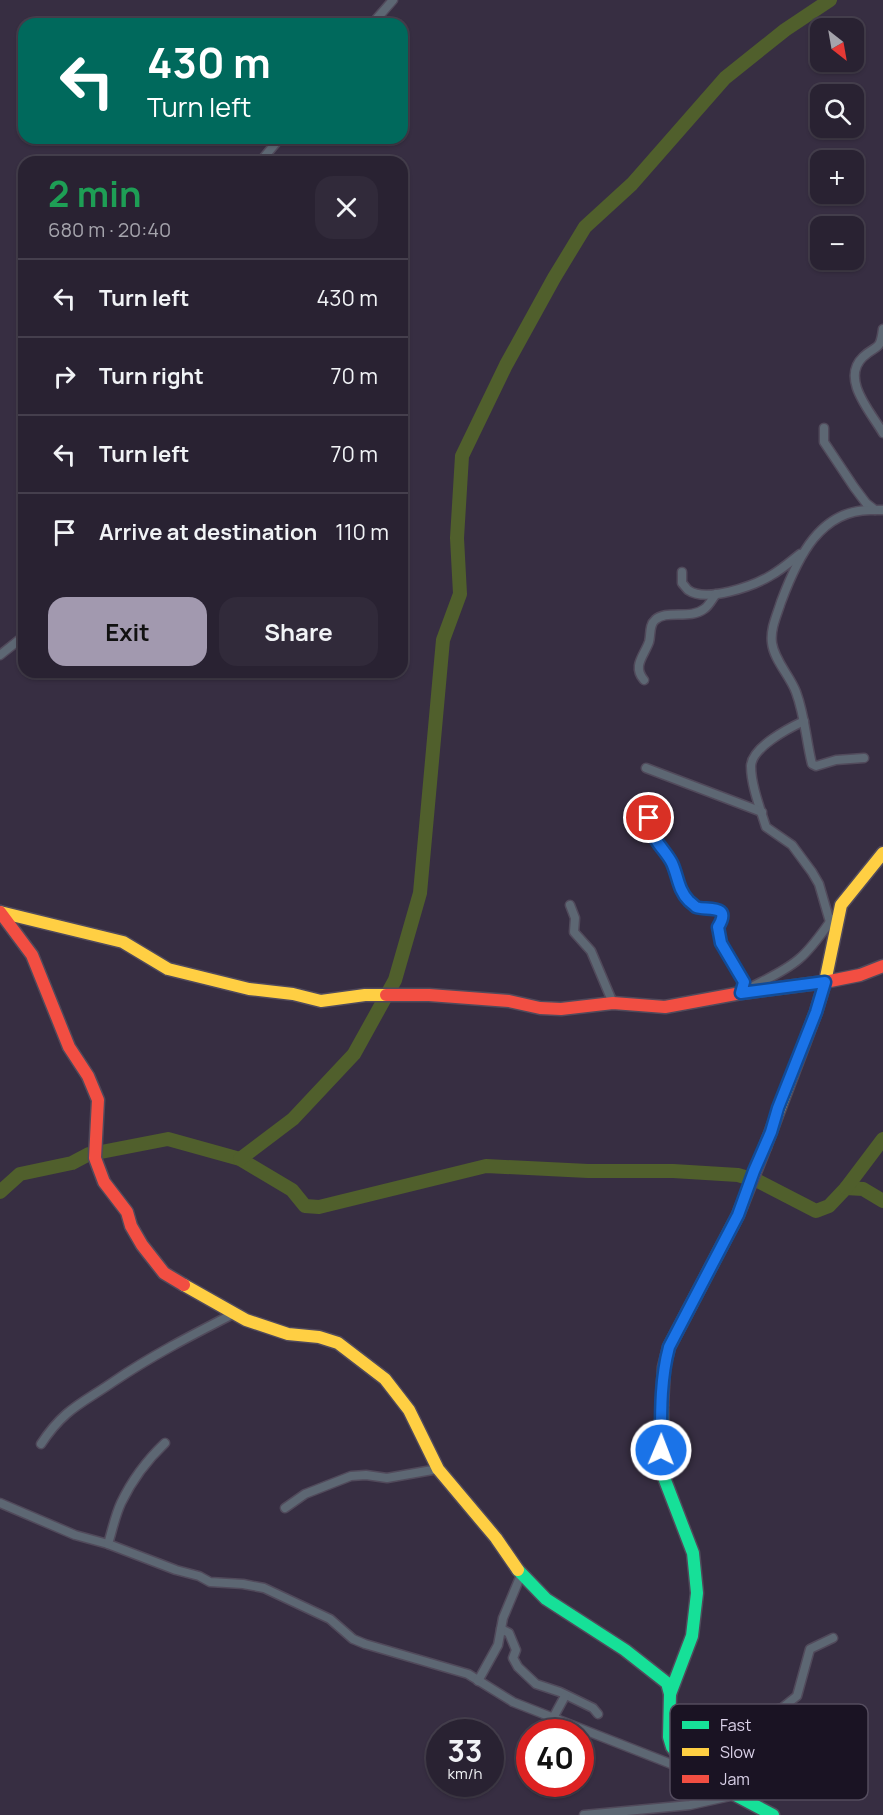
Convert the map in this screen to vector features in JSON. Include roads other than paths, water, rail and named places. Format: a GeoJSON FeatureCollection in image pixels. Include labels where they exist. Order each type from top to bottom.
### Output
{"type":"FeatureCollection","features":[{"type":"Feature","properties":{"kind":"street"},"geometry":{"type":"LineString","coordinates":[[377,18],[393,0]]}},
{"type":"Feature","properties":{"kind":"street"},"geometry":{"type":"LineString","coordinates":[[265,156],[275,144]]}},
{"type":"Feature","properties":{"kind":"street"},"geometry":{"type":"LineString","coordinates":[[883,329],[882,343],[863,357],[855,368],[854,381],[883,433]]}},
{"type":"Feature","properties":{"kind":"street"},"geometry":{"type":"LineString","coordinates":[[824,428],[824,442],[854,487],[879,510]]}},
{"type":"Feature","properties":{"kind":"street"},"geometry":{"type":"LineString","coordinates":[[864,758],[836,760],[816,766],[812,764],[804,720],[796,693],[772,643],[774,622],[792,573],[805,549],[816,535],[831,521],[850,512],[862,509],[879,510]]}},
{"type":"Feature","properties":{"kind":"street"},"geometry":{"type":"LineString","coordinates":[[682,572],[682,583],[688,591],[716,594],[746,587],[768,578],[805,549]]}},
{"type":"Feature","properties":{"kind":"street"},"geometry":{"type":"LineString","coordinates":[[644,680],[639,674],[638,661],[649,642],[651,625],[656,619],[664,615],[695,614],[706,608],[716,594]]}},
{"type":"Feature","properties":{"kind":"street"},"geometry":{"type":"LineString","coordinates":[[0,655],[18,641]]}},
{"type":"Feature","properties":{"kind":"street"},"geometry":{"type":"LineString","coordinates":[[804,720],[784,730],[767,743],[756,754],[751,764],[765,827],[792,845],[812,872],[819,884],[830,922]]}},
{"type":"Feature","properties":{"kind":"street"},"geometry":{"type":"LineString","coordinates":[[646,768],[762,812]]}},
{"type":"Feature","properties":{"kind":"street"},"geometry":{"type":"LineString","coordinates":[[649,818],[655,839],[674,866],[679,887],[689,901],[696,907],[718,909],[722,921],[718,927],[721,943],[744,982],[741,993]]}},
{"type":"Feature","properties":{"kind":"street"},"geometry":{"type":"LineString","coordinates":[[741,993],[783,971],[799,959],[814,943],[883,853]]}},
{"type":"Feature","properties":{"kind":"street"},"geometry":{"type":"LineString","coordinates":[[570,905],[575,918],[574,932],[591,951],[613,1003]]}},
{"type":"Feature","properties":{"kind":"street"},"geometry":{"type":"LineString","coordinates":[[670,1736],[668,1726],[670,1694],[692,1636],[697,1593],[693,1553],[663,1474],[661,1440],[664,1367],[669,1347],[738,1215],[771,1132],[778,1108],[816,1012],[825,982],[841,906]]}},
{"type":"Feature","properties":{"kind":"street"},"geometry":{"type":"LineString","coordinates":[[0,912],[123,942],[168,969],[189,975],[249,989],[293,994],[321,1001],[365,995],[429,995],[508,1001],[540,1008],[561,1009],[613,1003],[665,1007],[741,993],[825,982],[860,975],[883,966]]}},
{"type":"Feature","properties":{"kind":"street"},"geometry":{"type":"LineString","coordinates":[[0,912],[32,955],[69,1047],[96,1091],[98,1109],[95,1158],[104,1182],[127,1212],[131,1226],[142,1245],[165,1273],[233,1314],[288,1334],[331,1340],[371,1367],[399,1395],[409,1410],[438,1469],[496,1538],[520,1575],[546,1599],[645,1664],[667,1683],[670,1694]]}},
{"type":"Feature","properties":{"kind":"street"},"geometry":{"type":"LineString","coordinates":[[41,1444],[56,1423],[74,1407],[182,1340],[233,1314]]}},
{"type":"Feature","properties":{"kind":"street"},"geometry":{"type":"LineString","coordinates":[[108,1544],[120,1506],[132,1482],[151,1456],[165,1443]]}},
{"type":"Feature","properties":{"kind":"street"},"geometry":{"type":"LineString","coordinates":[[285,1508],[305,1494],[351,1476],[366,1475],[387,1478],[438,1469]]}},
{"type":"Feature","properties":{"kind":"street"},"geometry":{"type":"LineString","coordinates":[[0,1503],[75,1534],[199,1576],[210,1582],[264,1588],[330,1619],[353,1639],[468,1674],[513,1702],[670,1763]]}},
{"type":"Feature","properties":{"kind":"street"},"geometry":{"type":"LineString","coordinates":[[478,1681],[498,1645],[503,1618],[520,1575]]}},
{"type":"Feature","properties":{"kind":"street"},"geometry":{"type":"LineString","coordinates":[[501,1629],[509,1633],[516,1650],[513,1658],[518,1667],[536,1684],[560,1692],[593,1708],[598,1714]]}},
{"type":"Feature","properties":{"kind":"street"},"geometry":{"type":"LineString","coordinates":[[787,1704],[798,1696],[810,1649],[833,1638]]}},
{"type":"Feature","properties":{"kind":"street"},"geometry":{"type":"LineString","coordinates":[[553,1718],[565,1696]]}},
{"type":"Feature","properties":{"kind":"street"},"geometry":{"type":"LineString","coordinates":[[584,1815],[623,1813],[713,1800]]}},
{"type":"Feature","properties":{"kind":"street"},"geometry":{"type":"LineString","coordinates":[[745,1800],[773,1815]]}},
{"type":"Feature","properties":{"kind":"waterway"},"geometry":{"type":"LineString","coordinates":[[240,1159],[293,1119],[354,1054],[395,980],[420,893],[443,640],[460,594],[457,538],[462,456],[506,365],[585,227],[632,184],[725,78],[785,30],[830,0]]}},
{"type":"Feature","properties":{"kind":"waterway"},"geometry":{"type":"LineString","coordinates":[[101,1152],[168,1139],[240,1159],[292,1190],[305,1206],[319,1207],[486,1166],[738,1175],[758,1181],[816,1211],[829,1206],[846,1188],[863,1189],[883,1201]]}},
{"type":"Feature","properties":{"kind":"waterway"},"geometry":{"type":"LineString","coordinates":[[846,1188],[883,1139]]}},
{"type":"Feature","properties":{"kind":"waterway"},"geometry":{"type":"LineString","coordinates":[[0,1192],[20,1174],[72,1163],[89,1154]]}}]}
